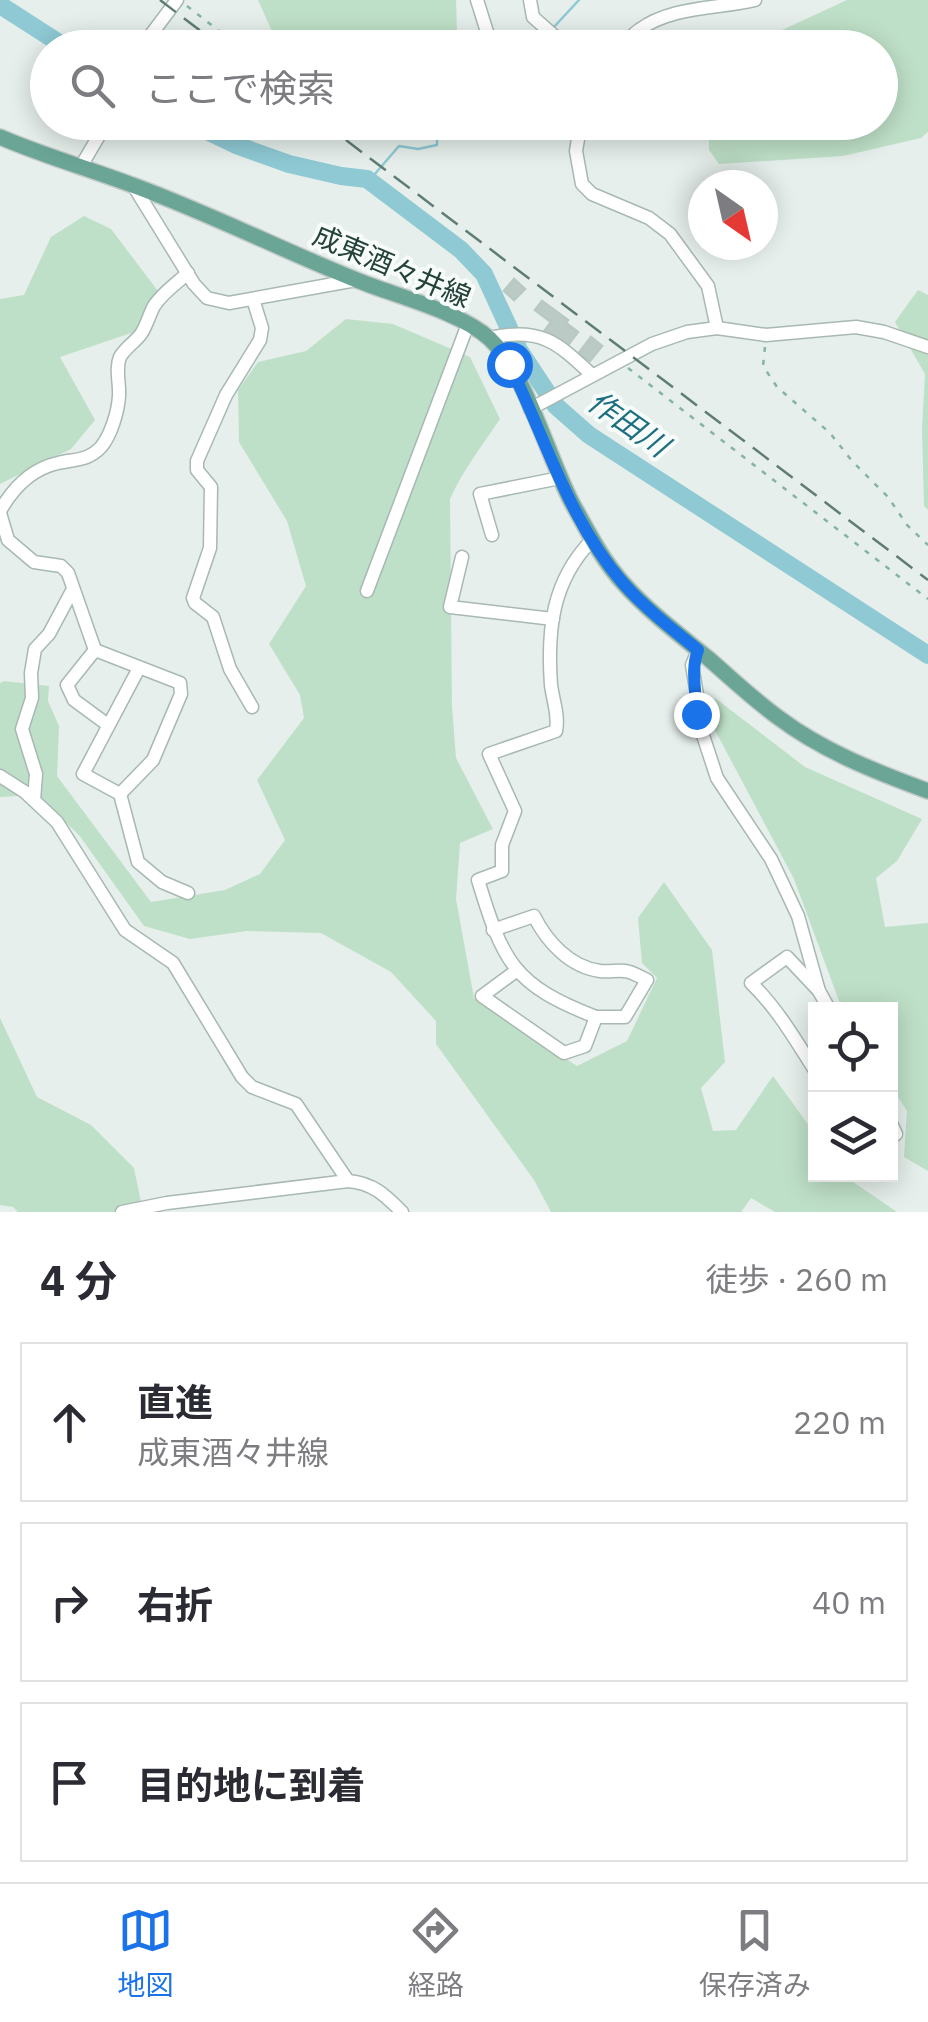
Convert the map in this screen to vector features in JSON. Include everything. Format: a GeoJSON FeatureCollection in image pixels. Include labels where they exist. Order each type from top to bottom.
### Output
{"type":"FeatureCollection","features":[{"type":"Feature","properties":{"kind":"main road","name":"成東酒々井線"},"geometry":{"type":"LineString","coordinates":[[0,137],[223,221],[468,324],[489,338],[509,364],[592,540],[622,582],[780,719],[826,748],[928,790]]}},
{"type":"Feature","properties":{"kind":"street"},"geometry":{"type":"LineString","coordinates":[[156,30],[178,0]]}},
{"type":"Feature","properties":{"kind":"street"},"geometry":{"type":"LineString","coordinates":[[477,0],[487,30]]}},
{"type":"Feature","properties":{"kind":"street"},"geometry":{"type":"LineString","coordinates":[[530,0],[533,17],[548,30]]}},
{"type":"Feature","properties":{"kind":"street"},"geometry":{"type":"LineString","coordinates":[[640,30],[658,20],[756,0]]}},
{"type":"Feature","properties":{"kind":"street"},"geometry":{"type":"LineString","coordinates":[[80,168],[96,140]]}},
{"type":"Feature","properties":{"kind":"street"},"geometry":{"type":"LineString","coordinates":[[578,140],[582,184],[592,194],[649,218],[670,234],[708,286],[718,328]]}},
{"type":"Feature","properties":{"kind":"street"},"geometry":{"type":"LineString","coordinates":[[133,185],[207,298],[230,302],[356,280]]}},
{"type":"Feature","properties":{"kind":"street"},"geometry":{"type":"LineString","coordinates":[[120,794],[153,760],[181,694],[180,683],[96,650],[68,573],[61,566],[34,562],[8,540],[0,512],[29,476],[60,462],[91,456],[100,448],[119,399],[120,356],[144,331],[162,296],[188,273]]}},
{"type":"Feature","properties":{"kind":"street"},"geometry":{"type":"LineString","coordinates":[[252,707],[230,669],[213,617],[193,598],[210,548],[211,487],[198,470],[197,461],[226,395],[260,340],[262,328],[254,299]]}},
{"type":"Feature","properties":{"kind":"street"},"geometry":{"type":"LineString","coordinates":[[367,591],[468,324]]}},
{"type":"Feature","properties":{"kind":"street"},"geometry":{"type":"LineString","coordinates":[[530,409],[652,344],[687,332],[718,328],[766,335],[856,327],[884,332],[928,348]]}},
{"type":"Feature","properties":{"kind":"street"},"geometry":{"type":"LineString","coordinates":[[489,338],[534,334],[544,337],[592,375]]}},
{"type":"Feature","properties":{"kind":"street"},"geometry":{"type":"LineString","coordinates":[[492,535],[480,494],[560,478]]}},
{"type":"Feature","properties":{"kind":"street"},"geometry":{"type":"LineString","coordinates":[[493,930],[534,916],[542,933],[563,954],[587,969],[628,971],[648,980],[625,1017],[596,1017],[536,988],[516,972],[493,930],[478,880],[502,871],[502,846],[515,811],[489,754],[556,731],[548,644],[556,595],[576,556],[592,540]]}},
{"type":"Feature","properties":{"kind":"street"},"geometry":{"type":"LineString","coordinates":[[462,558],[450,606],[552,619]]}},
{"type":"Feature","properties":{"kind":"street"},"geometry":{"type":"LineString","coordinates":[[34,800],[36,774],[22,729],[32,698],[34,649],[49,634],[73,590]]}},
{"type":"Feature","properties":{"kind":"street"},"geometry":{"type":"LineString","coordinates":[[96,650],[67,685],[74,700],[108,725]]}},
{"type":"Feature","properties":{"kind":"street"},"geometry":{"type":"LineString","coordinates":[[698,650],[692,665],[696,714],[716,778],[770,859],[791,901],[825,1002]]}},
{"type":"Feature","properties":{"kind":"street"},"geometry":{"type":"LineString","coordinates":[[138,668],[83,774],[120,794],[138,862],[162,882],[188,894]]}},
{"type":"Feature","properties":{"kind":"street"},"geometry":{"type":"LineString","coordinates":[[0,776],[57,822],[125,930],[173,963],[242,1077],[252,1087],[296,1104],[348,1181]]}},
{"type":"Feature","properties":{"kind":"street"},"geometry":{"type":"LineString","coordinates":[[808,1059],[790,1030],[751,983],[787,957],[819,991]]}},
{"type":"Feature","properties":{"kind":"street"},"geometry":{"type":"LineString","coordinates":[[516,972],[482,996],[564,1053],[585,1046],[596,1017]]}},
{"type":"Feature","properties":{"kind":"street"},"geometry":{"type":"LineString","coordinates":[[122,1212],[348,1181],[376,1188],[402,1212]]}},
{"type":"Feature","properties":{"kind":"path"},"geometry":{"type":"LineString","coordinates":[[178,0],[218,30]]}},
{"type":"Feature","properties":{"kind":"path"},"geometry":{"type":"LineString","coordinates":[[766,335],[763,366],[768,376],[830,433],[928,545]]}},
{"type":"Feature","properties":{"kind":"path"},"geometry":{"type":"LineString","coordinates":[[619,362],[928,599]]}},
{"type":"Feature","properties":{"kind":"green space"},"geometry":{"type":"Polygon","coordinates":[[[258,0],[456,0],[457,30],[271,30],[258,0]]]}},
{"type":"Feature","properties":{"kind":"green space"},"geometry":{"type":"Polygon","coordinates":[[[847,0],[928,0],[928,132],[921,138],[843,156],[719,164],[709,150],[709,140],[898,140],[898,30],[782,30],[847,0]]]}},
{"type":"Feature","properties":{"kind":"green space"},"geometry":{"type":"Polygon","coordinates":[[[84,216],[111,229],[161,295],[137,331],[60,357],[95,420],[71,449],[0,484],[0,299],[24,295],[51,237],[84,216]]]}},
{"type":"Feature","properties":{"kind":"green space"},"geometry":{"type":"Polygon","coordinates":[[[918,290],[928,295],[928,510],[924,506],[922,429],[925,374],[895,322],[918,290]]]}},
{"type":"Feature","properties":{"kind":"green space"},"geometry":{"type":"Polygon","coordinates":[[[346,319],[393,324],[470,357],[500,419],[450,499],[456,758],[493,829],[460,843],[456,899],[474,998],[577,1066],[627,1041],[657,978],[642,963],[638,918],[664,882],[712,950],[725,1062],[701,1088],[713,1131],[736,1130],[773,1076],[808,1124],[808,1182],[853,1182],[897,1212],[775,1212],[751,1198],[741,1212],[551,1212],[534,1180],[436,1044],[436,1021],[391,972],[321,933],[247,931],[190,939],[144,926],[79,835],[36,795],[0,797],[0,683],[49,686],[48,701],[59,726],[57,776],[151,902],[225,890],[260,874],[285,840],[257,780],[304,718],[300,695],[269,644],[306,586],[287,521],[239,442],[238,390],[258,362],[306,351],[346,319]]]}},
{"type":"Feature","properties":{"kind":"green space"},"geometry":{"type":"Polygon","coordinates":[[[715,698],[805,767],[922,819],[897,861],[876,878],[885,927],[928,923],[928,1171],[904,1157],[907,1111],[898,1097],[898,1002],[839,1002],[794,879],[709,719],[715,698]]]}},
{"type":"Feature","properties":{"kind":"green space"},"geometry":{"type":"Polygon","coordinates":[[[0,1018],[37,1097],[91,1125],[134,1168],[143,1212],[18,1212],[0,1205],[0,1018]]]}},
{"type":"Feature","properties":{"kind":"building"},"geometry":{"type":"Polygon","coordinates":[[[514,279],[525,289],[514,300],[504,291],[514,279]]]}},
{"type":"Feature","properties":{"kind":"building"},"geometry":{"type":"Polygon","coordinates":[[[542,301],[578,332],[565,349],[543,333],[551,322],[535,310],[542,301]]]}},
{"type":"Feature","properties":{"kind":"building"},"geometry":{"type":"Polygon","coordinates":[[[591,337],[602,346],[590,361],[578,354],[591,337]]]}},
{"type":"Feature","properties":{"kind":"waterway"},"geometry":{"type":"LineString","coordinates":[[553,28],[579,0]]}},
{"type":"Feature","properties":{"kind":"waterway","name":"作田川"},"geometry":{"type":"LineString","coordinates":[[0,5],[39,30]]}},
{"type":"Feature","properties":{"kind":"waterway","name":"作田川"},"geometry":{"type":"LineString","coordinates":[[226,140],[289,164],[367,179],[461,250],[484,274],[519,350],[556,406],[589,435],[928,655]]}},
{"type":"Feature","properties":{"kind":"waterway"},"geometry":{"type":"LineString","coordinates":[[367,179],[399,146],[418,149],[437,145],[437,140]]}},
{"type":"Feature","properties":{"kind":"railway"},"geometry":{"type":"LineString","coordinates":[[160,0],[199,30]]}},
{"type":"Feature","properties":{"kind":"railway"},"geometry":{"type":"LineString","coordinates":[[346,140],[928,580]]}},
{"type":"Feature","properties":{"kind":"route"},"geometry":{"type":"LineString","coordinates":[[509,364],[592,540],[622,582],[698,650],[692,665],[696,714]]}}]}
